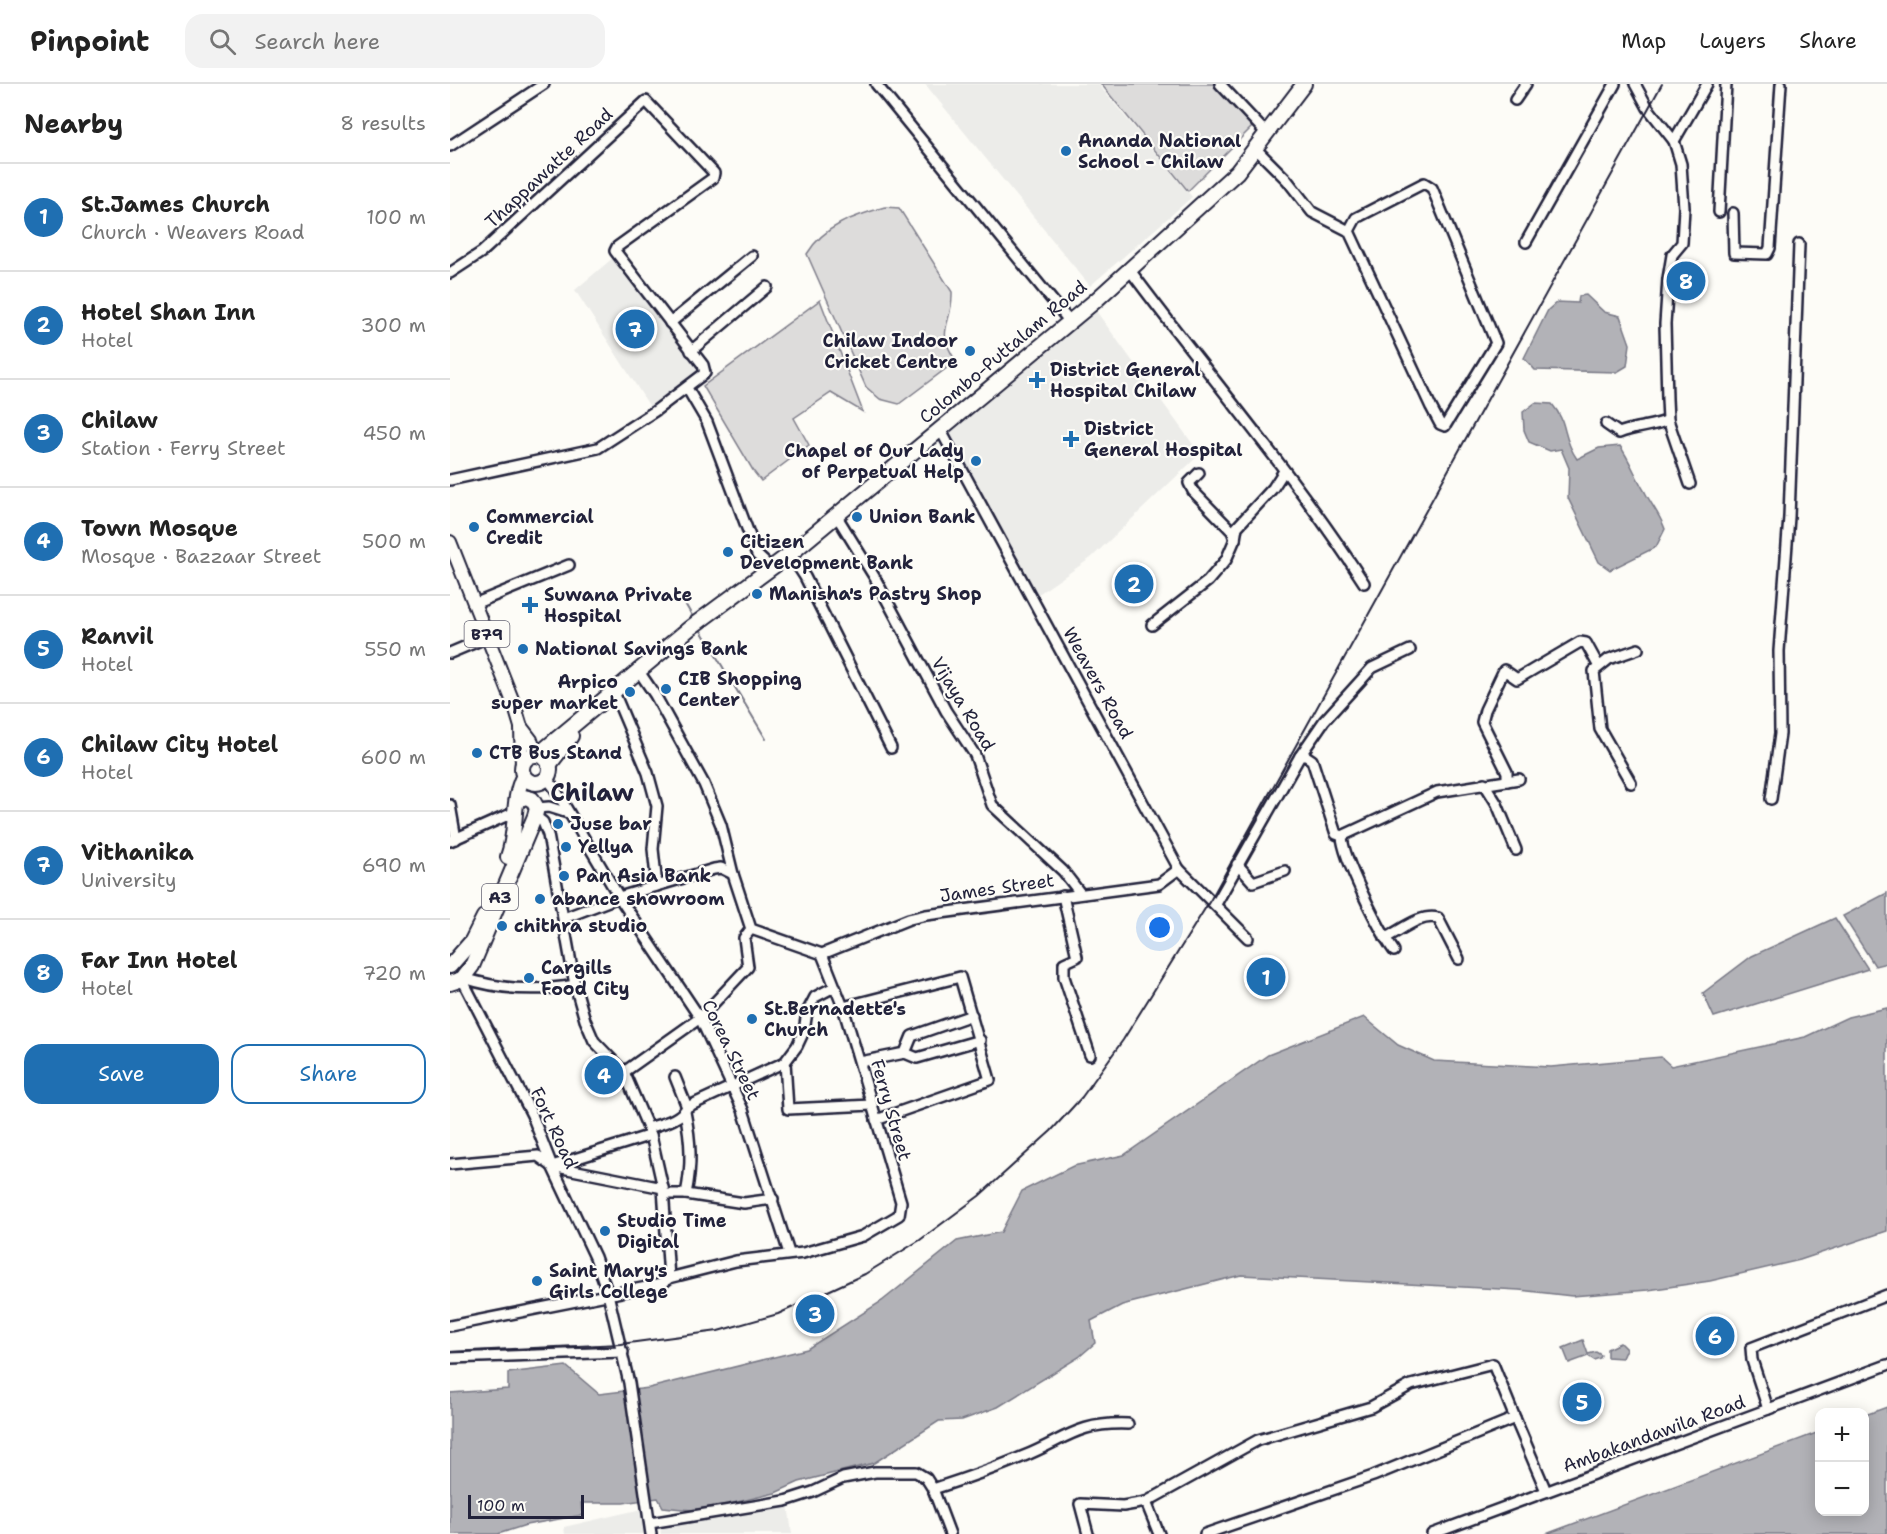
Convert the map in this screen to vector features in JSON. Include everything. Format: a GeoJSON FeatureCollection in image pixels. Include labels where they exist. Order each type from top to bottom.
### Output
{"type":"FeatureCollection","features":[{"type":"Feature","properties":{"kind":"highway","name":"Colombo-Puttalam Road"},"geometry":{"type":"LineString","coordinates":[[522,771],[528,756],[543,763],[546,748],[613,690],[690,628],[790,554],[1070,322],[1216,192],[1256,149],[1304,84]]}},
{"type":"Feature","properties":{"kind":"highway"},"geometry":{"type":"LineString","coordinates":[[522,771],[534,783],[543,763]]}},
{"type":"Feature","properties":{"kind":"highway","name":"A3"},"geometry":{"type":"LineString","coordinates":[[454,974],[499,884],[512,847],[522,771]]}},
{"type":"Feature","properties":{"kind":"highway"},"geometry":{"type":"LineString","coordinates":[[528,797],[535,802],[536,812],[525,820],[516,809],[528,797]]}},
{"type":"Feature","properties":{"kind":"highway","name":"A3"},"geometry":{"type":"LineString","coordinates":[[454,974],[472,966],[536,812]]}},
{"type":"Feature","properties":{"kind":"main road","name":"B79"},"geometry":{"type":"LineString","coordinates":[[450,542],[521,727],[543,763]]}},
{"type":"Feature","properties":{"kind":"main road","name":"B79"},"geometry":{"type":"LineString","coordinates":[[521,727],[522,771]]}},
{"type":"Feature","properties":{"kind":"street"},"geometry":{"type":"LineString","coordinates":[[450,146],[544,84]]}},
{"type":"Feature","properties":{"kind":"street"},"geometry":{"type":"LineString","coordinates":[[876,84],[1070,322]]}},
{"type":"Feature","properties":{"kind":"street"},"geometry":{"type":"LineString","coordinates":[[1220,84],[1267,134]]}},
{"type":"Feature","properties":{"kind":"street"},"geometry":{"type":"LineString","coordinates":[[1515,100],[1526,84]]}},
{"type":"Feature","properties":{"kind":"street"},"geometry":{"type":"LineString","coordinates":[[1526,242],[1614,84]]}},
{"type":"Feature","properties":{"kind":"street"},"geometry":{"type":"LineString","coordinates":[[1635,84],[1648,108],[1674,141],[1681,164],[1684,208],[1682,243],[1672,255],[1665,324],[1668,420],[1690,484]]}},
{"type":"Feature","properties":{"kind":"street"},"geometry":{"type":"LineString","coordinates":[[1674,141],[1707,84]]}},
{"type":"Feature","properties":{"kind":"street"},"geometry":{"type":"LineString","coordinates":[[1719,212],[1726,84]]}},
{"type":"Feature","properties":{"kind":"street"},"geometry":{"type":"LineString","coordinates":[[1733,213],[1734,253],[1767,254],[1770,248],[1781,84]]}},
{"type":"Feature","properties":{"kind":"street","name":"Thappawatte Road"},"geometry":{"type":"LineString","coordinates":[[450,273],[482,252],[646,101],[714,173],[713,177],[615,251],[703,365],[705,373],[687,388],[598,448],[450,480]]}},
{"type":"Feature","properties":{"kind":"street"},"geometry":{"type":"LineString","coordinates":[[1256,149],[1287,180],[1312,212],[1349,231],[1431,407],[1440,424],[1448,425],[1496,343],[1432,188],[1425,183],[1356,218],[1349,231]]}},
{"type":"Feature","properties":{"kind":"street"},"geometry":{"type":"LineString","coordinates":[[1772,800],[1780,734],[1779,651],[1790,517],[1799,244]]}},
{"type":"Feature","properties":{"kind":"street"},"geometry":{"type":"LineString","coordinates":[[670,323],[752,256]]}},
{"type":"Feature","properties":{"kind":"street"},"geometry":{"type":"LineString","coordinates":[[1129,269],[1199,363],[1246,419],[1320,515],[1364,583]]}},
{"type":"Feature","properties":{"kind":"street"},"geometry":{"type":"LineString","coordinates":[[691,351],[767,287]]}},
{"type":"Feature","properties":{"kind":"street"},"geometry":{"type":"LineString","coordinates":[[687,388],[707,422],[757,555],[771,568]]}},
{"type":"Feature","properties":{"kind":"street"},"geometry":{"type":"LineString","coordinates":[[1606,424],[1620,433],[1634,427],[1658,425],[1668,420]]}},
{"type":"Feature","properties":{"kind":"street","name":"Weavers Road"},"geometry":{"type":"LineString","coordinates":[[940,429],[1179,869],[1248,938]]}},
{"type":"Feature","properties":{"kind":"street"},"geometry":{"type":"LineString","coordinates":[[1152,625],[1208,581],[1226,560],[1235,539],[1237,527],[1273,488],[1284,471]]}},
{"type":"Feature","properties":{"kind":"street"},"geometry":{"type":"LineString","coordinates":[[1199,473],[1189,483],[1232,531],[1235,539]]}},
{"type":"Feature","properties":{"kind":"street","name":"Vijaya Road"},"geometry":{"type":"LineString","coordinates":[[836,515],[875,578],[946,711],[975,755],[992,805],[1063,871],[1080,893]]}},
{"type":"Feature","properties":{"kind":"street"},"geometry":{"type":"LineString","coordinates":[[790,554],[805,577],[891,748]]}},
{"type":"Feature","properties":{"kind":"street"},"geometry":{"type":"LineString","coordinates":[[474,604],[569,565]]}},
{"type":"Feature","properties":{"kind":"street"},"geometry":{"type":"LineString","coordinates":[[450,652],[488,637]]}},
{"type":"Feature","properties":{"kind":"street"},"geometry":{"type":"LineString","coordinates":[[1507,780],[1507,772],[1482,722],[1485,710],[1504,670],[1517,679],[1580,642],[1586,643],[1598,665]]}},
{"type":"Feature","properties":{"kind":"street"},"geometry":{"type":"LineString","coordinates":[[1631,783],[1600,729],[1594,671],[1598,665],[1638,649]]}},
{"type":"Feature","properties":{"kind":"street"},"geometry":{"type":"LineString","coordinates":[[1216,904],[1300,756],[1324,721],[1372,668],[1410,650]]}},
{"type":"Feature","properties":{"kind":"street"},"geometry":{"type":"LineString","coordinates":[[638,670],[655,695],[704,784],[722,825],[733,874],[751,929]]}},
{"type":"Feature","properties":{"kind":"street"},"geometry":{"type":"LineString","coordinates":[[613,690],[641,755],[657,806],[653,849],[657,886]]}},
{"type":"Feature","properties":{"kind":"street"},"geometry":{"type":"LineString","coordinates":[[1300,756],[1306,756],[1312,760],[1336,834],[1342,836],[1437,792],[1519,779]]}},
{"type":"Feature","properties":{"kind":"street","name":"Corea Street"},"geometry":{"type":"LineString","coordinates":[[543,763],[568,813],[619,897],[700,1018],[722,1068],[732,1084],[773,1199],[789,1253]]}},
{"type":"Feature","properties":{"kind":"street"},"geometry":{"type":"LineString","coordinates":[[1484,783],[1497,804],[1516,850]]}},
{"type":"Feature","properties":{"kind":"street"},"geometry":{"type":"LineString","coordinates":[[450,805],[453,840],[516,809]]}},
{"type":"Feature","properties":{"kind":"street"},"geometry":{"type":"LineString","coordinates":[[568,813],[549,807],[536,812],[546,829],[564,918],[574,985],[594,1041],[624,1072],[649,1132],[664,1191],[669,1278]]}},
{"type":"Feature","properties":{"kind":"street"},"geometry":{"type":"LineString","coordinates":[[1342,836],[1342,846],[1385,938],[1394,951]]}},
{"type":"Feature","properties":{"kind":"street"},"geometry":{"type":"LineString","coordinates":[[1237,864],[1253,882],[1286,871]]}},
{"type":"Feature","properties":{"kind":"street"},"geometry":{"type":"LineString","coordinates":[[564,918],[619,897],[714,868],[721,868],[733,874]]}},
{"type":"Feature","properties":{"kind":"street","name":"James Street"},"geometry":{"type":"LineString","coordinates":[[822,954],[909,919],[1080,893],[1159,884],[1179,869]]}},
{"type":"Feature","properties":{"kind":"street"},"geometry":{"type":"LineString","coordinates":[[1063,896],[1077,957],[1064,963],[1064,977],[1090,1055]]}},
{"type":"Feature","properties":{"kind":"street"},"geometry":{"type":"LineString","coordinates":[[1385,938],[1420,919],[1432,916],[1438,918],[1459,959]]}},
{"type":"Feature","properties":{"kind":"street"},"geometry":{"type":"LineString","coordinates":[[751,929],[822,954]]}},
{"type":"Feature","properties":{"kind":"street"},"geometry":{"type":"LineString","coordinates":[[624,1072],[700,1018],[748,967],[744,938],[751,929]]}},
{"type":"Feature","properties":{"kind":"street","name":"Ferry Street"},"geometry":{"type":"LineString","coordinates":[[450,1326],[662,1284],[669,1278],[736,1261],[803,1253],[857,1238],[899,1215],[901,1202],[860,1062],[843,1007],[822,954]]}},
{"type":"Feature","properties":{"kind":"street"},"geometry":{"type":"LineString","coordinates":[[454,974],[507,989],[543,990],[574,985]]}},
{"type":"Feature","properties":{"kind":"street","name":"Fort Road"},"geometry":{"type":"LineString","coordinates":[[454,974],[532,1115],[552,1166],[595,1257],[608,1294],[623,1352],[651,1534]]}},
{"type":"Feature","properties":{"kind":"street"},"geometry":{"type":"LineString","coordinates":[[843,1007],[960,977],[980,1040],[990,1080],[876,1120]]}},
{"type":"Feature","properties":{"kind":"street"},"geometry":{"type":"LineString","coordinates":[[552,1166],[649,1132],[732,1084],[784,1062],[797,1046],[804,1031],[807,1012],[815,997],[834,987]]}},
{"type":"Feature","properties":{"kind":"street"},"geometry":{"type":"LineString","coordinates":[[905,1053],[912,1036],[972,1015]]}},
{"type":"Feature","properties":{"kind":"street"},"geometry":{"type":"LineString","coordinates":[[860,1062],[905,1053],[917,1058],[980,1040]]}},
{"type":"Feature","properties":{"kind":"street"},"geometry":{"type":"LineString","coordinates":[[784,1062],[788,1109],[872,1105]]}},
{"type":"Feature","properties":{"kind":"street"},"geometry":{"type":"LineString","coordinates":[[675,1077],[686,1109],[690,1140],[691,1160],[686,1194]]}},
{"type":"Feature","properties":{"kind":"street"},"geometry":{"type":"LineString","coordinates":[[450,1164],[538,1156],[552,1166],[664,1191],[744,1203],[773,1199]]}},
{"type":"Feature","properties":{"kind":"street"},"geometry":{"type":"LineString","coordinates":[[1768,1409],[1752,1360],[1751,1348],[1887,1295]]}},
{"type":"Feature","properties":{"kind":"street"},"geometry":{"type":"LineString","coordinates":[[450,1358],[623,1352]]}},
{"type":"Feature","properties":{"kind":"street"},"geometry":{"type":"LineString","coordinates":[[1088,1534],[1080,1504],[1123,1506],[1146,1502],[1258,1440],[1371,1407],[1411,1385],[1493,1364],[1546,1491]]}},
{"type":"Feature","properties":{"kind":"street","name":"Ambakandawila Road"},"geometry":{"type":"LineString","coordinates":[[1432,1534],[1887,1365]]}},
{"type":"Feature","properties":{"kind":"street"},"geometry":{"type":"LineString","coordinates":[[1205,1534],[1373,1476],[1515,1418]]}},
{"type":"Feature","properties":{"kind":"street"},"geometry":{"type":"LineString","coordinates":[[933,1489],[1026,1456],[1066,1433],[1103,1423],[1128,1424]]}},
{"type":"Feature","properties":{"kind":"street"},"geometry":{"type":"LineString","coordinates":[[650,1523],[785,1501],[843,1478],[875,1472],[916,1472],[926,1478],[933,1489],[950,1534]]}},
{"type":"Feature","properties":{"kind":"street"},"geometry":{"type":"LineString","coordinates":[[1146,1502],[1159,1534]]}},
{"type":"Feature","properties":{"kind":"shaded area","name":"Ananda National School - Chilaw"},"geometry":{"type":"Polygon","coordinates":[[[925,84],[1098,84],[1192,197],[1090,286],[925,84]]]}},
{"type":"Feature","properties":{"kind":"shaded area"},"geometry":{"type":"Polygon","coordinates":[[[1101,84],[1216,84],[1255,124],[1188,191],[1101,84]]]}},
{"type":"Feature","properties":{"kind":"shaded area"},"geometry":{"type":"Polygon","coordinates":[[[885,207],[899,208],[952,292],[952,303],[945,334],[956,361],[899,404],[880,399],[866,387],[807,254],[814,244],[831,229],[852,218],[885,207]]]}},
{"type":"Feature","properties":{"kind":"shaded area"},"geometry":{"type":"Polygon","coordinates":[[[614,257],[701,369],[650,407],[575,290],[614,257]]]}},
{"type":"Feature","properties":{"kind":"shaded area"},"geometry":{"type":"Polygon","coordinates":[[[1586,295],[1604,312],[1620,316],[1630,344],[1627,366],[1617,372],[1535,370],[1524,358],[1548,310],[1557,302],[1578,303],[1579,296],[1586,295]]]}},
{"type":"Feature","properties":{"kind":"shaded area"},"geometry":{"type":"Polygon","coordinates":[[[820,300],[863,412],[831,393],[794,418],[809,445],[761,481],[703,386],[820,300]]]}},
{"type":"Feature","properties":{"kind":"shaded area","name":"District General Hospital"},"geometry":{"type":"Polygon","coordinates":[[[1091,304],[1200,454],[1091,558],[1037,595],[945,424],[1091,304]]]}},
{"type":"Feature","properties":{"kind":"shaded area"},"geometry":{"type":"Polygon","coordinates":[[[1535,403],[1552,404],[1561,418],[1569,444],[1577,459],[1599,448],[1620,446],[1665,529],[1656,547],[1610,570],[1599,562],[1568,498],[1569,468],[1561,449],[1550,451],[1529,442],[1524,430],[1523,412],[1535,403]]]}},
{"type":"Feature","properties":{"kind":"shaded area"},"geometry":{"type":"Polygon","coordinates":[[[1887,893],[1887,963],[1875,966],[1843,916],[1887,893]]]}},
{"type":"Feature","properties":{"kind":"shaded area"},"geometry":{"type":"Polygon","coordinates":[[[1835,918],[1868,969],[1714,1017],[1703,993],[1752,956],[1835,918]]]}},
{"type":"Feature","properties":{"kind":"shaded area"},"geometry":{"type":"Polygon","coordinates":[[[1887,1008],[1887,1231],[1800,1260],[1710,1281],[1648,1290],[1572,1296],[1519,1290],[1241,1275],[1122,1305],[1091,1321],[1095,1343],[1079,1357],[998,1407],[962,1420],[939,1421],[874,1463],[799,1482],[775,1493],[729,1504],[692,1510],[663,1507],[658,1498],[623,1503],[581,1503],[582,1515],[526,1525],[498,1534],[450,1534],[450,1393],[508,1389],[508,1373],[566,1366],[599,1394],[649,1388],[807,1349],[882,1301],[957,1241],[1001,1232],[1022,1191],[1073,1166],[1124,1155],[1268,1055],[1364,1017],[1398,1045],[1434,1061],[1551,1067],[1661,1057],[1671,1066],[1805,1037],[1848,1017],[1887,1008]]]}},
{"type":"Feature","properties":{"kind":"shaded area"},"geometry":{"type":"Polygon","coordinates":[[[1583,1340],[1588,1354],[1596,1352],[1601,1355],[1600,1358],[1594,1360],[1588,1356],[1569,1363],[1563,1348],[1583,1340]]]}},
{"type":"Feature","properties":{"kind":"shaded area"},"geometry":{"type":"Polygon","coordinates":[[[1620,1343],[1626,1349],[1622,1358],[1607,1357],[1607,1349],[1620,1343]]]}},
{"type":"Feature","properties":{"kind":"shaded area"},"geometry":{"type":"Polygon","coordinates":[[[1887,1407],[1887,1534],[1546,1534],[1815,1433],[1815,1516],[1869,1516],[1869,1414],[1887,1407]]]}},
{"type":"Feature","properties":{"kind":"shaded area"},"geometry":{"type":"Polygon","coordinates":[[[788,1504],[792,1534],[661,1534],[660,1526],[788,1504]]]}},
{"type":"Feature","properties":{"kind":"shaded area"},"geometry":{"type":"Polygon","coordinates":[[[646,1508],[647,1534],[565,1534],[564,1527],[646,1508]]]}},
{"type":"Feature","properties":{"kind":"pier"},"geometry":{"type":"Polygon","coordinates":[[[636,1387],[653,1502],[643,1503],[626,1388],[636,1387]]]}},
{"type":"Feature","properties":{"kind":"waterway"},"geometry":{"type":"LineString","coordinates":[[680,595],[694,619]]}},
{"type":"Feature","properties":{"kind":"waterway"},"geometry":{"type":"LineString","coordinates":[[700,629],[766,739]]}},
{"type":"Feature","properties":{"kind":"railway"},"geometry":{"type":"LineString","coordinates":[[450,1352],[621,1344],[718,1331],[778,1314],[865,1274],[920,1240],[979,1196],[1051,1131],[1082,1097],[1123,1040],[1211,899],[1662,84]]}},
{"type":"Feature","properties":{"kind":"place","name":"Ananda National School - Chilaw"},"geometry":{"type":"Point","coordinates":[1066,151]}},
{"type":"Feature","properties":{"kind":"place","name":"Far Inn Hotel"},"geometry":{"type":"Point","coordinates":[1686,281]}},
{"type":"Feature","properties":{"kind":"place","name":"Vithanika"},"geometry":{"type":"Point","coordinates":[635,329]}},
{"type":"Feature","properties":{"kind":"place","name":"Chilaw Indoor Cricket Centre"},"geometry":{"type":"Point","coordinates":[970,351]}},
{"type":"Feature","properties":{"kind":"place","name":"District General Hospital Chilaw"},"geometry":{"type":"Point","coordinates":[1037,380]}},
{"type":"Feature","properties":{"kind":"place","name":"District General Hospital"},"geometry":{"type":"Point","coordinates":[1071,439]}},
{"type":"Feature","properties":{"kind":"place","name":"Chapel of Our Lady of Perpetual Help"},"geometry":{"type":"Point","coordinates":[976,461]}},
{"type":"Feature","properties":{"kind":"place","name":"Union Bank"},"geometry":{"type":"Point","coordinates":[857,517]}},
{"type":"Feature","properties":{"kind":"place","name":"Commercial Credit"},"geometry":{"type":"Point","coordinates":[474,527]}},
{"type":"Feature","properties":{"kind":"place","name":"Citizen Development Bank"},"geometry":{"type":"Point","coordinates":[728,552]}},
{"type":"Feature","properties":{"kind":"place","name":"Hotel Shan Inn"},"geometry":{"type":"Point","coordinates":[1134,584]}},
{"type":"Feature","properties":{"kind":"place","name":"Manisha's Pastry Shop"},"geometry":{"type":"Point","coordinates":[757,594]}},
{"type":"Feature","properties":{"kind":"place","name":"Suwana Private Hospital"},"geometry":{"type":"Point","coordinates":[530,605]}},
{"type":"Feature","properties":{"kind":"place","name":"National Savings Bank"},"geometry":{"type":"Point","coordinates":[523,649]}},
{"type":"Feature","properties":{"kind":"place","name":"CIB Shopping Center"},"geometry":{"type":"Point","coordinates":[666,689]}},
{"type":"Feature","properties":{"kind":"place","name":"Arpico super market"},"geometry":{"type":"Point","coordinates":[630,692]}},
{"type":"Feature","properties":{"kind":"place","name":"CTB Bus Stand"},"geometry":{"type":"Point","coordinates":[477,753]}},
{"type":"Feature","properties":{"kind":"place","name":"Juse bar"},"geometry":{"type":"Point","coordinates":[558,824]}},
{"type":"Feature","properties":{"kind":"place","name":"Yellya"},"geometry":{"type":"Point","coordinates":[566,847]}},
{"type":"Feature","properties":{"kind":"place","name":"Pan Asia Bank"},"geometry":{"type":"Point","coordinates":[564,876]}},
{"type":"Feature","properties":{"kind":"place","name":"abance showroom"},"geometry":{"type":"Point","coordinates":[540,899]}},
{"type":"Feature","properties":{"kind":"place","name":"chithra studio"},"geometry":{"type":"Point","coordinates":[502,926]}},
{"type":"Feature","properties":{"kind":"place","name":"St.James Church"},"geometry":{"type":"Point","coordinates":[1266,977]}},
{"type":"Feature","properties":{"kind":"place","name":"Cargills Food City"},"geometry":{"type":"Point","coordinates":[529,978]}},
{"type":"Feature","properties":{"kind":"place","name":"St.Bernadette's Church"},"geometry":{"type":"Point","coordinates":[752,1019]}},
{"type":"Feature","properties":{"kind":"place","name":"Town Mosque"},"geometry":{"type":"Point","coordinates":[604,1075]}},
{"type":"Feature","properties":{"kind":"place","name":"Studio Time Digital"},"geometry":{"type":"Point","coordinates":[605,1231]}},
{"type":"Feature","properties":{"kind":"place","name":"Saint Mary's Girls College"},"geometry":{"type":"Point","coordinates":[537,1281]}},
{"type":"Feature","properties":{"kind":"place","name":"Chilaw"},"geometry":{"type":"Point","coordinates":[815,1314]}},
{"type":"Feature","properties":{"kind":"place","name":"Chilaw City Hotel"},"geometry":{"type":"Point","coordinates":[1715,1336]}},
{"type":"Feature","properties":{"kind":"place","name":"Ranvil"},"geometry":{"type":"Point","coordinates":[1582,1402]}},
{"type":"Feature","properties":{"kind":"district","name":"Chilaw"},"geometry":{"type":"Point","coordinates":[592,793]}}]}
